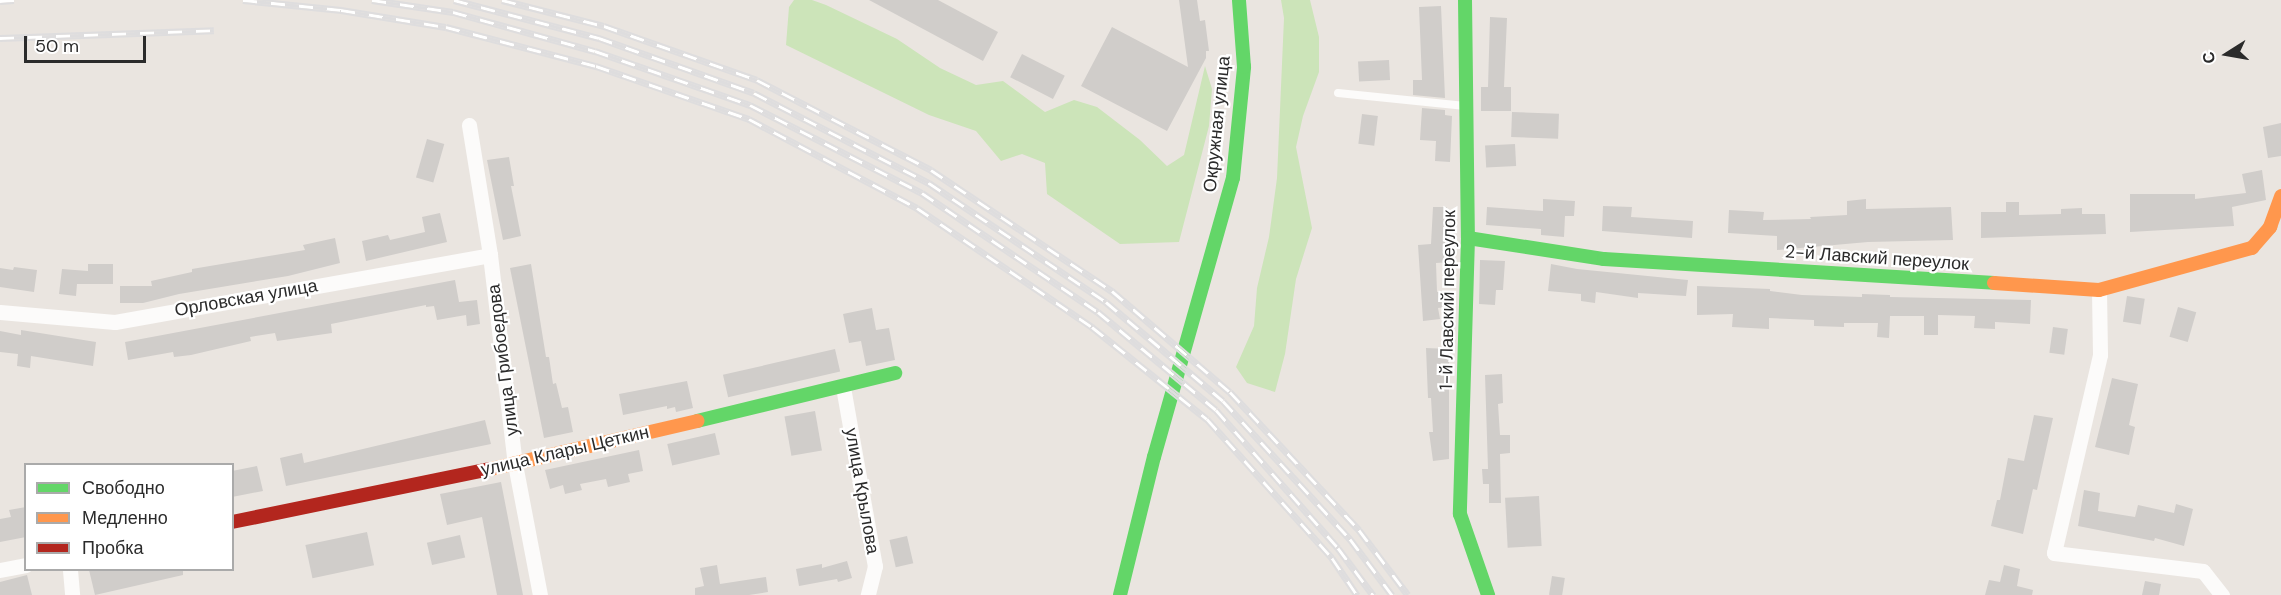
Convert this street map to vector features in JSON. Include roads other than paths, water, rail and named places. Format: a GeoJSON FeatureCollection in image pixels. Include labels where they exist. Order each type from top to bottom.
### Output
{"type":"FeatureCollection","features":[{"type":"Feature","properties":{"kind":"main road","name":"Окружная улица"},"geometry":{"type":"LineString","coordinates":[[1120,595],[1154,457],[1233,178],[1244,67],[1239,0]]}},
{"type":"Feature","properties":{"kind":"main road","name":"1-й Лавский переулок"},"geometry":{"type":"LineString","coordinates":[[1465,0],[1468,238],[1460,514],[1488,595]]}},
{"type":"Feature","properties":{"kind":"main road","name":"2-й Лавский переулок"},"geometry":{"type":"LineString","coordinates":[[1468,238],[1604,259],[2099,290],[2252,248],[2271,227],[2281,196]]}},
{"type":"Feature","properties":{"kind":"main road","name":"улица Клары Цеткин"},"geometry":{"type":"LineString","coordinates":[[234,522],[515,464],[895,373]]}},
{"type":"Feature","properties":{"kind":"street","name":"улица Грибоедова"},"geometry":{"type":"LineString","coordinates":[[470,125],[490,255],[515,464],[540,595]]}},
{"type":"Feature","properties":{"kind":"street","name":"Орловская улица"},"geometry":{"type":"LineString","coordinates":[[0,312],[115,322],[490,255]]}},
{"type":"Feature","properties":{"kind":"street"},"geometry":{"type":"LineString","coordinates":[[2099,290],[2100,355],[2054,553],[2203,571],[2222,595]]}},
{"type":"Feature","properties":{"kind":"street","name":"улица Крылова"},"geometry":{"type":"LineString","coordinates":[[843,387],[875,567],[868,595]]}},
{"type":"Feature","properties":{"kind":"street"},"geometry":{"type":"LineString","coordinates":[[0,570],[24,565]]}},
{"type":"Feature","properties":{"kind":"street"},"geometry":{"type":"LineString","coordinates":[[70,571],[72,595]]}},
{"type":"Feature","properties":{"kind":"lane"},"geometry":{"type":"LineString","coordinates":[[1338,93],[1466,106]]}},
{"type":"Feature","properties":{"kind":"railway"},"geometry":{"type":"LineString","coordinates":[[0,1],[14,0]]}},
{"type":"Feature","properties":{"kind":"railway"},"geometry":{"type":"LineString","coordinates":[[243,0],[341,10],[446,27],[596,66],[749,119],[917,208],[1092,327],[1207,419],[1332,558],[1357,595]]}},
{"type":"Feature","properties":{"kind":"railway"},"geometry":{"type":"LineString","coordinates":[[372,0],[453,12],[595,51],[750,105],[922,193],[1098,312],[1216,410],[1338,548],[1373,595]]}},
{"type":"Feature","properties":{"kind":"railway"},"geometry":{"type":"LineString","coordinates":[[454,0],[599,38],[754,93],[929,183],[1106,302],[1223,401],[1350,539],[1392,595]]}},
{"type":"Feature","properties":{"kind":"railway"},"geometry":{"type":"LineString","coordinates":[[502,0],[604,26],[757,80],[931,170],[1112,291],[1230,392],[1359,530],[1408,595]]}},
{"type":"Feature","properties":{"kind":"railway"},"geometry":{"type":"LineString","coordinates":[[0,38],[214,30]]}}]}
